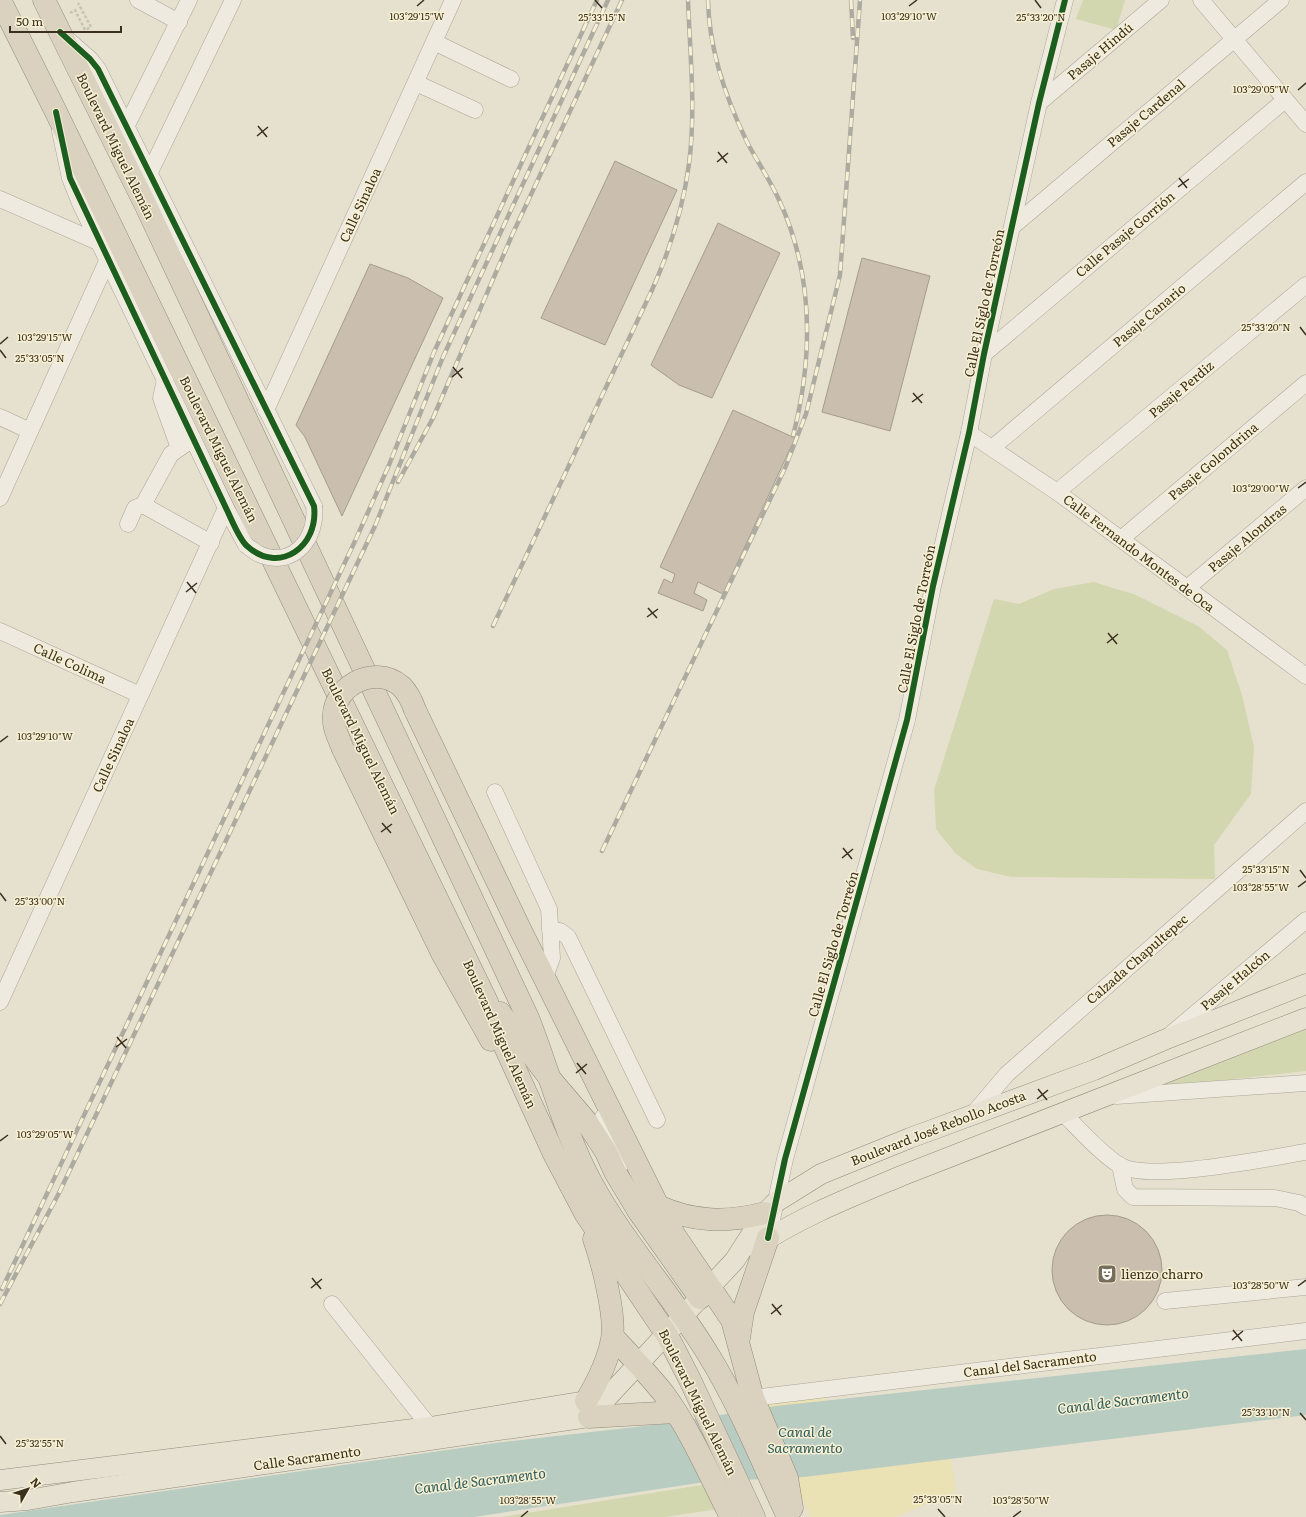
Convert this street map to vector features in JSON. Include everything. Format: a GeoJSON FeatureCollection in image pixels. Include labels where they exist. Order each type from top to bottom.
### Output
{"type":"FeatureCollection","features":[{"type":"Feature","properties":{"kind":"highway","name":"Boulevard Miguel Alemán"},"geometry":{"type":"LineString","coordinates":[[0,0],[56,112],[473,972],[528,1098],[585,1213],[667,1335],[750,1509]]}},
{"type":"Feature","properties":{"kind":"highway","name":"Boulevard Miguel Alemán"},"geometry":{"type":"LineString","coordinates":[[44,0],[149,214],[528,1018],[552,1081],[570,1136],[591,1182],[622,1232],[708,1353],[724,1382],[755,1426],[780,1482],[788,1517]]}},
{"type":"Feature","properties":{"kind":"highway"},"geometry":{"type":"LineString","coordinates":[[528,1098],[484,1028],[445,960],[343,749],[334,722],[335,708],[340,696],[349,685],[362,679],[375,677],[389,679],[401,686],[410,697],[545,977],[658,1206],[705,1292]]}},
{"type":"Feature","properties":{"kind":"highway"},"geometry":{"type":"LineString","coordinates":[[490,939],[545,977]]}},
{"type":"Feature","properties":{"kind":"highway"},"geometry":{"type":"LineString","coordinates":[[473,972],[508,1023],[552,1081],[586,1121],[606,1152],[626,1191],[682,1274],[705,1292],[732,1320],[739,1341],[742,1362],[753,1398],[755,1426]]}},
{"type":"Feature","properties":{"kind":"highway"},"geometry":{"type":"LineString","coordinates":[[658,1206],[682,1216],[710,1220],[740,1219],[770,1207]]}},
{"type":"Feature","properties":{"kind":"highway"},"geometry":{"type":"LineString","coordinates":[[585,1213],[600,1255],[605,1276],[612,1337],[594,1406],[676,1412]]}},
{"type":"Feature","properties":{"kind":"highway"},"geometry":{"type":"LineString","coordinates":[[739,1341],[743,1312],[768,1238]]}},
{"type":"Feature","properties":{"kind":"highway"},"geometry":{"type":"LineString","coordinates":[[612,1337],[639,1365],[676,1412],[731,1517]]}},
{"type":"Feature","properties":{"kind":"highway"},"geometry":{"type":"LineString","coordinates":[[780,1482],[792,1501],[792,1517]]}},
{"type":"Feature","properties":{"kind":"main road","name":"Boulevard José Rebollo Acosta"},"geometry":{"type":"LineString","coordinates":[[667,1335],[735,1260],[770,1207],[821,1174],[885,1147],[1094,1070],[1164,1040],[1306,984]]}},
{"type":"Feature","properties":{"kind":"main road","name":"Boulevard José Rebollo Acosta"},"geometry":{"type":"LineString","coordinates":[[735,1260],[768,1238],[841,1201],[901,1176],[1107,1097],[1194,1060],[1306,1018]]}},
{"type":"Feature","properties":{"kind":"main road"},"geometry":{"type":"LineString","coordinates":[[885,1147],[901,1176]]}},
{"type":"Feature","properties":{"kind":"main road"},"geometry":{"type":"LineString","coordinates":[[594,1406],[639,1365],[667,1335]]}},
{"type":"Feature","properties":{"kind":"main road","name":"Calle Sacramento"},"geometry":{"type":"LineString","coordinates":[[0,1502],[28,1500],[205,1472],[594,1406]]}},
{"type":"Feature","properties":{"kind":"main road","name":"Calle Sacramento"},"geometry":{"type":"LineString","coordinates":[[0,1480],[431,1434]]}},
{"type":"Feature","properties":{"kind":"street"},"geometry":{"type":"LineString","coordinates":[[138,0],[179,22]]}},
{"type":"Feature","properties":{"kind":"street"},"geometry":{"type":"LineString","coordinates":[[127,124],[189,0]]}},
{"type":"Feature","properties":{"kind":"street"},"geometry":{"type":"LineString","coordinates":[[150,172],[233,0]]}},
{"type":"Feature","properties":{"kind":"street","name":"Calle Sinaloa"},"geometry":{"type":"LineString","coordinates":[[266,410],[453,0]]}},
{"type":"Feature","properties":{"kind":"street","name":"Calle El Siglo de Torreón"},"geometry":{"type":"LineString","coordinates":[[768,1238],[770,1207],[785,1159],[907,720],[933,586],[969,433],[984,354],[1039,103],[1065,0]]}},
{"type":"Feature","properties":{"kind":"street","name":"Pasaje Hindú"},"geometry":{"type":"LineString","coordinates":[[1039,103],[1161,0]]}},
{"type":"Feature","properties":{"kind":"street"},"geometry":{"type":"LineString","coordinates":[[1201,0],[1306,124]]}},
{"type":"Feature","properties":{"kind":"street","name":"Pasaje Cardenal"},"geometry":{"type":"LineString","coordinates":[[1012,227],[1281,0]]}},
{"type":"Feature","properties":{"kind":"street"},"geometry":{"type":"LineString","coordinates":[[56,112],[70,178],[226,508],[246,545],[259,554],[270,557],[281,557],[292,554],[302,548],[314,529],[316,518],[314,506],[127,124],[98,69],[90,59],[60,32]]}},
{"type":"Feature","properties":{"kind":"street"},"geometry":{"type":"LineString","coordinates":[[434,42],[511,79]]}},
{"type":"Feature","properties":{"kind":"street"},"geometry":{"type":"LineString","coordinates":[[416,83],[475,110]]}},
{"type":"Feature","properties":{"kind":"street","name":"Calle Pasaje Gorrión"},"geometry":{"type":"LineString","coordinates":[[984,354],[1285,100]]}},
{"type":"Feature","properties":{"kind":"street","name":"Pasaje Canario"},"geometry":{"type":"LineString","coordinates":[[992,448],[1306,182]]}},
{"type":"Feature","properties":{"kind":"street"},"geometry":{"type":"LineString","coordinates":[[0,199],[100,243]]}},
{"type":"Feature","properties":{"kind":"street"},"geometry":{"type":"LineString","coordinates":[[0,498],[108,259]]}},
{"type":"Feature","properties":{"kind":"street","name":"Pasaje Perdiz"},"geometry":{"type":"LineString","coordinates":[[1057,492],[1306,285]]}},
{"type":"Feature","properties":{"kind":"street"},"geometry":{"type":"LineString","coordinates":[[165,380],[160,398],[179,448]]}},
{"type":"Feature","properties":{"kind":"street","name":"Pasaje Golondrina"},"geometry":{"type":"LineString","coordinates":[[1121,539],[1306,383]]}},
{"type":"Feature","properties":{"kind":"street"},"geometry":{"type":"LineString","coordinates":[[0,417],[30,431]]}},
{"type":"Feature","properties":{"kind":"street","name":"Calle Fernando Montes de Oca"},"geometry":{"type":"LineString","coordinates":[[969,433],[1057,492],[1306,676]]}},
{"type":"Feature","properties":{"kind":"street"},"geometry":{"type":"LineString","coordinates":[[128,524],[135,508],[143,505],[171,454],[193,439]]}},
{"type":"Feature","properties":{"kind":"street","name":"Pasaje Alondras"},"geometry":{"type":"LineString","coordinates":[[1187,588],[1306,488]]}},
{"type":"Feature","properties":{"kind":"street"},"geometry":{"type":"LineString","coordinates":[[143,505],[211,543]]}},
{"type":"Feature","properties":{"kind":"street","name":"Calle Sinaloa"},"geometry":{"type":"LineString","coordinates":[[0,1002],[226,508]]}},
{"type":"Feature","properties":{"kind":"street","name":"Calle Colima"},"geometry":{"type":"LineString","coordinates":[[0,631],[140,695]]}},
{"type":"Feature","properties":{"kind":"street"},"geometry":{"type":"LineString","coordinates":[[495,792],[550,909],[552,958],[545,977],[551,1013],[610,1134],[620,1162],[626,1191]]}},
{"type":"Feature","properties":{"kind":"street","name":"Calzada Chapultepec"},"geometry":{"type":"LineString","coordinates":[[973,1114],[1007,1074],[1306,811]]}},
{"type":"Feature","properties":{"kind":"street","name":"Pasaje Halcón"},"geometry":{"type":"LineString","coordinates":[[1164,1040],[1306,920]]}},
{"type":"Feature","properties":{"kind":"street"},"geometry":{"type":"LineString","coordinates":[[550,929],[560,931],[568,937],[657,1120]]}},
{"type":"Feature","properties":{"kind":"street"},"geometry":{"type":"LineString","coordinates":[[1107,1097],[1306,1082]]}},
{"type":"Feature","properties":{"kind":"street"},"geometry":{"type":"LineString","coordinates":[[1063,1113],[1096,1146],[1120,1165],[1131,1169],[1159,1172],[1223,1165],[1306,1152]]}},
{"type":"Feature","properties":{"kind":"street"},"geometry":{"type":"LineString","coordinates":[[1120,1165],[1125,1189],[1133,1197],[1275,1198],[1299,1203],[1306,1207]]}},
{"type":"Feature","properties":{"kind":"street"},"geometry":{"type":"LineString","coordinates":[[1165,1301],[1306,1287]]}},
{"type":"Feature","properties":{"kind":"street"},"geometry":{"type":"LineString","coordinates":[[332,1304],[431,1434]]}},
{"type":"Feature","properties":{"kind":"street","name":"Canal del Sacramento"},"geometry":{"type":"LineString","coordinates":[[753,1398],[1306,1331]]}},
{"type":"Feature","properties":{"kind":"path"},"geometry":{"type":"LineString","coordinates":[[74,10],[85,30],[91,27],[78,3]]}},
{"type":"Feature","properties":{"kind":"green space"},"geometry":{"type":"Polygon","coordinates":[[[1083,0],[1125,0],[1116,30],[1076,19],[1083,0]]]}},
{"type":"Feature","properties":{"kind":"green space"},"geometry":{"type":"Polygon","coordinates":[[[1094,582],[1136,595],[1198,626],[1227,650],[1242,695],[1254,747],[1251,794],[1214,845],[1215,879],[1011,877],[977,869],[956,854],[936,829],[934,790],[994,599],[1019,604],[1054,589],[1094,582]]]}},
{"type":"Feature","properties":{"kind":"green space"},"geometry":{"type":"Polygon","coordinates":[[[1306,1026],[1306,1071],[1138,1090],[1306,1026]]]}},
{"type":"Feature","properties":{"kind":"green space"},"geometry":{"type":"Polygon","coordinates":[[[708,1484],[719,1509],[665,1517],[501,1517],[708,1484]]]}},
{"type":"Feature","properties":{"kind":"sand"},"geometry":{"type":"Polygon","coordinates":[[[819,1397],[948,1440],[956,1491],[896,1517],[810,1517],[762,1403],[819,1397]]]}},
{"type":"Feature","properties":{"kind":"water","name":"Canal de Sacramento"},"geometry":{"type":"Polygon","coordinates":[[[1306,1349],[1306,1415],[804,1477],[705,1482],[474,1517],[0,1517],[0,1515],[495,1443],[670,1423],[776,1406],[1306,1349]]]}},
{"type":"Feature","properties":{"kind":"building"},"geometry":{"type":"Polygon","coordinates":[[[615,161],[677,190],[605,345],[541,318],[615,161]]]}},
{"type":"Feature","properties":{"kind":"building"},"geometry":{"type":"Polygon","coordinates":[[[718,223],[780,253],[712,398],[679,385],[651,365],[718,223]]]}},
{"type":"Feature","properties":{"kind":"building"},"geometry":{"type":"Polygon","coordinates":[[[862,258],[930,276],[890,431],[822,412],[862,258]]]}},
{"type":"Feature","properties":{"kind":"building"},"geometry":{"type":"Polygon","coordinates":[[[370,264],[408,278],[443,298],[342,516],[305,437],[296,425],[370,264]]]}},
{"type":"Feature","properties":{"kind":"building"},"geometry":{"type":"Polygon","coordinates":[[[733,410],[795,438],[723,594],[698,582],[694,593],[707,600],[703,611],[658,593],[664,579],[672,583],[675,574],[660,567],[733,410]]]}},
{"type":"Feature","properties":{"kind":"building","name":"lienzo charro"},"geometry":{"type":"Polygon","coordinates":[[[1107,1215],[1128,1219],[1146,1231],[1158,1249],[1162,1270],[1158,1291],[1146,1309],[1128,1321],[1107,1325],[1086,1321],[1068,1309],[1056,1291],[1052,1270],[1056,1249],[1068,1231],[1086,1219],[1107,1215]]]}},
{"type":"Feature","properties":{"kind":"railway"},"geometry":{"type":"LineString","coordinates":[[2,1289],[356,539],[389,465],[434,352],[597,0]]}},
{"type":"Feature","properties":{"kind":"railway"},"geometry":{"type":"LineString","coordinates":[[0,1304],[59,1193],[375,526],[443,357],[608,0]]}},
{"type":"Feature","properties":{"kind":"railway"},"geometry":{"type":"LineString","coordinates":[[398,482],[433,418],[513,233],[622,0]]}},
{"type":"Feature","properties":{"kind":"railway"},"geometry":{"type":"LineString","coordinates":[[493,626],[652,290],[665,260],[675,228],[683,197],[691,144],[692,82],[688,0]]}},
{"type":"Feature","properties":{"kind":"railway"},"geometry":{"type":"LineString","coordinates":[[708,0],[709,19],[715,56],[726,92],[748,144],[780,202],[791,230],[799,259],[807,318],[807,347],[800,407],[793,436]]}},
{"type":"Feature","properties":{"kind":"railway"},"geometry":{"type":"LineString","coordinates":[[851,0],[853,38]]}},
{"type":"Feature","properties":{"kind":"railway"},"geometry":{"type":"LineString","coordinates":[[602,851],[785,468],[806,414],[840,275],[860,0]]}},
{"type":"Feature","properties":{"kind":"cycle path"},"geometry":{"type":"LineString","coordinates":[[768,1238],[785,1159],[907,720],[933,586],[969,433],[984,354],[1039,103],[1065,0]]}},
{"type":"Feature","properties":{"kind":"cycle path"},"geometry":{"type":"LineString","coordinates":[[56,112],[70,178],[238,534],[247,546],[259,554],[272,558],[284,557],[294,552],[303,544],[310,534],[314,521],[314,506],[98,69],[90,59],[60,32]]}},
{"type":"Feature","properties":{"kind":"place","name":"lienzo charro"},"geometry":{"type":"Point","coordinates":[1107,1274]}}]}
